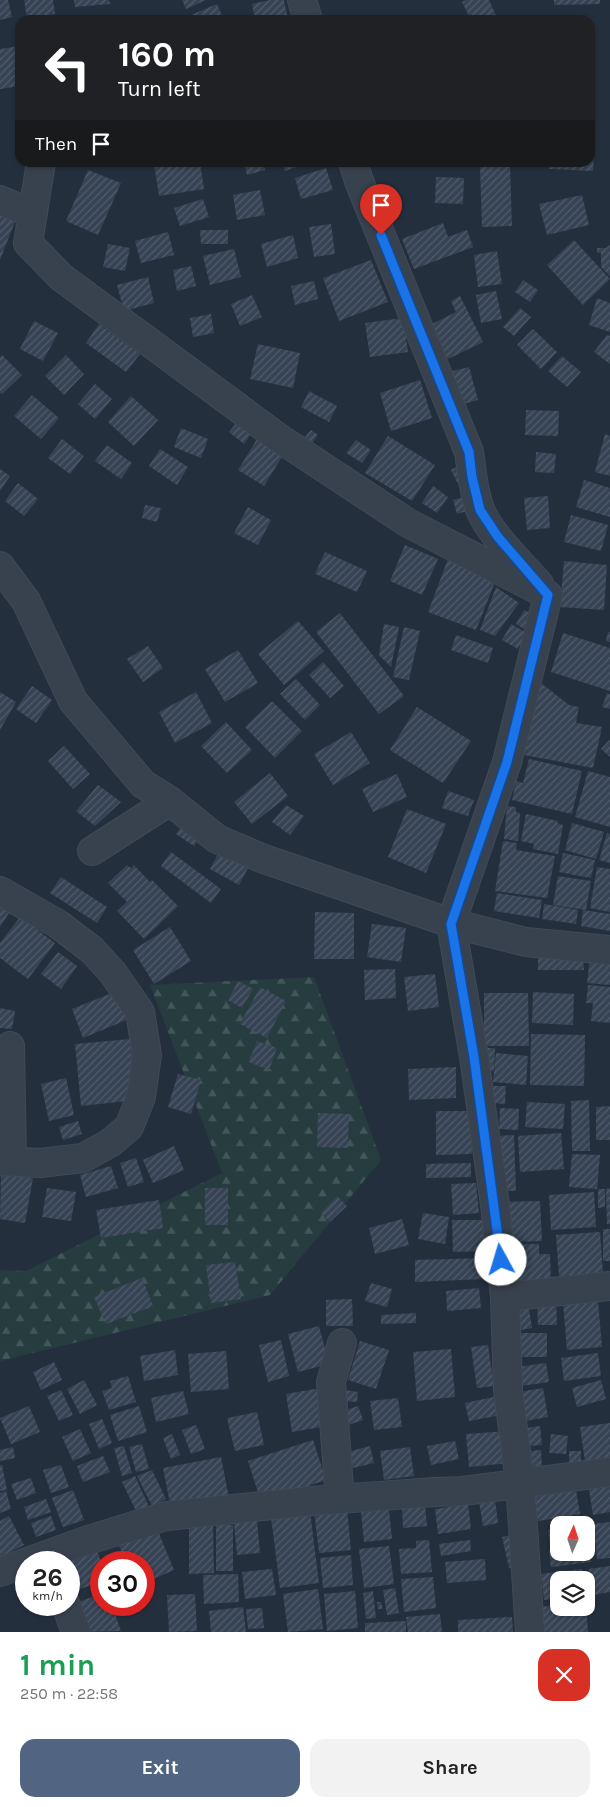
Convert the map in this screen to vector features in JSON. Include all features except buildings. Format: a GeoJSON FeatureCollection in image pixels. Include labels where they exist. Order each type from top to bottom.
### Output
{"type":"FeatureCollection","features":[{"type":"Feature","properties":{"kind":"street"},"geometry":{"type":"LineString","coordinates":[[302,0],[306,15]]}},
{"type":"Feature","properties":{"kind":"street"},"geometry":{"type":"LineString","coordinates":[[44,167],[32,214],[28,243],[61,277],[279,438],[408,523],[548,595]]}},
{"type":"Feature","properties":{"kind":"street"},"geometry":{"type":"LineString","coordinates":[[355,167],[469,452],[472,477],[480,510],[498,537],[548,595]]}},
{"type":"Feature","properties":{"kind":"street"},"geometry":{"type":"LineString","coordinates":[[0,200],[32,214]]}},
{"type":"Feature","properties":{"kind":"street"},"geometry":{"type":"LineString","coordinates":[[0,566],[26,601],[73,701],[143,784],[170,801],[216,839],[264,859],[451,924],[526,942],[610,950]]}},
{"type":"Feature","properties":{"kind":"street"},"geometry":{"type":"LineString","coordinates":[[530,1632],[520,1482],[508,1391],[505,1297],[495,1205],[474,1057],[451,924],[507,762],[548,595]]}},
{"type":"Feature","properties":{"kind":"street"},"geometry":{"type":"LineString","coordinates":[[92,851],[170,801]]}},
{"type":"Feature","properties":{"kind":"street"},"geometry":{"type":"LineString","coordinates":[[0,891],[58,924],[92,950],[113,973],[140,1012],[147,1056],[141,1098],[128,1128],[110,1143],[83,1158],[40,1163],[6,1161],[10,1046]]}},
{"type":"Feature","properties":{"kind":"street"},"geometry":{"type":"LineString","coordinates":[[505,1297],[610,1286]]}},
{"type":"Feature","properties":{"kind":"street"},"geometry":{"type":"LineString","coordinates":[[340,1499],[332,1382],[342,1343]]}},
{"type":"Feature","properties":{"kind":"street"},"geometry":{"type":"LineString","coordinates":[[66,1551],[124,1528],[166,1516],[243,1507],[464,1491],[520,1482],[610,1472]]}},
{"type":"Feature","properties":{"kind":"street"},"geometry":{"type":"LineString","coordinates":[[0,1572],[15,1568]]}},
{"type":"Feature","properties":{"kind":"street"},"geometry":{"type":"LineString","coordinates":[[70,1616],[76,1632]]}},
{"type":"Feature","properties":{"kind":"green space"},"geometry":{"type":"Polygon","coordinates":[[[314,977],[381,1160],[270,1295],[0,1361],[0,1270],[26,1271],[222,1173],[150,985],[314,977]]]}},
{"type":"Feature","properties":{"kind":"route"},"geometry":{"type":"LineString","coordinates":[[381,235],[469,452],[472,477],[480,510],[498,537],[548,595],[507,762],[451,924],[474,1057],[501,1260]]}}]}
